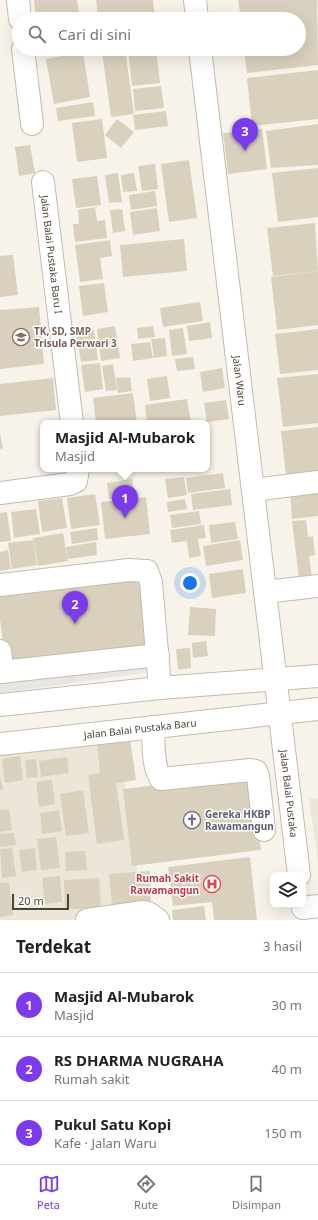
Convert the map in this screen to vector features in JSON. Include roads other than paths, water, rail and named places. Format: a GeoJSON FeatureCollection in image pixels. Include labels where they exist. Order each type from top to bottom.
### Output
{"type":"FeatureCollection","features":[{"type":"Feature","properties":{"kind":"street"},"geometry":{"type":"LineString","coordinates":[[18,0],[19,12]]}},
{"type":"Feature","properties":{"kind":"street"},"geometry":{"type":"LineString","coordinates":[[194,0],[196,12]]}},
{"type":"Feature","properties":{"kind":"street"},"geometry":{"type":"LineString","coordinates":[[24,56],[32,124]]}},
{"type":"Feature","properties":{"kind":"street","name":"Jalan Waru"},"geometry":{"type":"LineString","coordinates":[[201,56],[279,713]]}},
{"type":"Feature","properties":{"kind":"street","name":"Jalan Balai Pustaka Baru I"},"geometry":{"type":"LineString","coordinates":[[43,182],[72,420]]}},
{"type":"Feature","properties":{"kind":"street"},"geometry":{"type":"LineString","coordinates":[[0,493],[70,484],[76,481],[78,472]]}},
{"type":"Feature","properties":{"kind":"street"},"geometry":{"type":"LineString","coordinates":[[253,490],[318,482]]}},
{"type":"Feature","properties":{"kind":"street"},"geometry":{"type":"LineString","coordinates":[[0,584],[129,570],[147,571],[151,582],[160,688]]}},
{"type":"Feature","properties":{"kind":"street"},"geometry":{"type":"LineString","coordinates":[[265,592],[318,586]]}},
{"type":"Feature","properties":{"kind":"street"},"geometry":{"type":"LineString","coordinates":[[0,651],[2,672],[158,655]]}},
{"type":"Feature","properties":{"kind":"street"},"geometry":{"type":"LineString","coordinates":[[0,705],[160,688],[318,676]]}},
{"type":"Feature","properties":{"kind":"street","name":"Jalan Balai Pustaka Baru"},"geometry":{"type":"LineString","coordinates":[[0,744],[318,709]]}},
{"type":"Feature","properties":{"kind":"street","name":"Jalan Balai Pustaka"},"geometry":{"type":"LineString","coordinates":[[279,713],[299,872]]}},
{"type":"Feature","properties":{"kind":"street"},"geometry":{"type":"LineString","coordinates":[[153,727],[155,758],[158,775],[161,779],[250,770],[256,771],[258,776],[264,830]]}},
{"type":"Feature","properties":{"kind":"street"},"geometry":{"type":"LineString","coordinates":[[87,920],[144,912],[156,918]]}},
{"type":"Feature","properties":{"kind":"place","name":"Pukul Satu Kopi"},"geometry":{"type":"Point","coordinates":[245,151]}},
{"type":"Feature","properties":{"kind":"place","name":"TK, SD, SMP Trisula Perwari 3"},"geometry":{"type":"Point","coordinates":[21,337]}},
{"type":"Feature","properties":{"kind":"place","name":"Masjid Al-Mubarok"},"geometry":{"type":"Point","coordinates":[125,518]}},
{"type":"Feature","properties":{"kind":"place","name":"RS DHARMA NUGRAHA"},"geometry":{"type":"Point","coordinates":[75,624]}},
{"type":"Feature","properties":{"kind":"place","name":"Gereka HKBP Rawamangun"},"geometry":{"type":"Point","coordinates":[192,820]}},
{"type":"Feature","properties":{"kind":"place","name":"Rumah Sakit Rawamangun"},"geometry":{"type":"Point","coordinates":[212,884]}}]}
